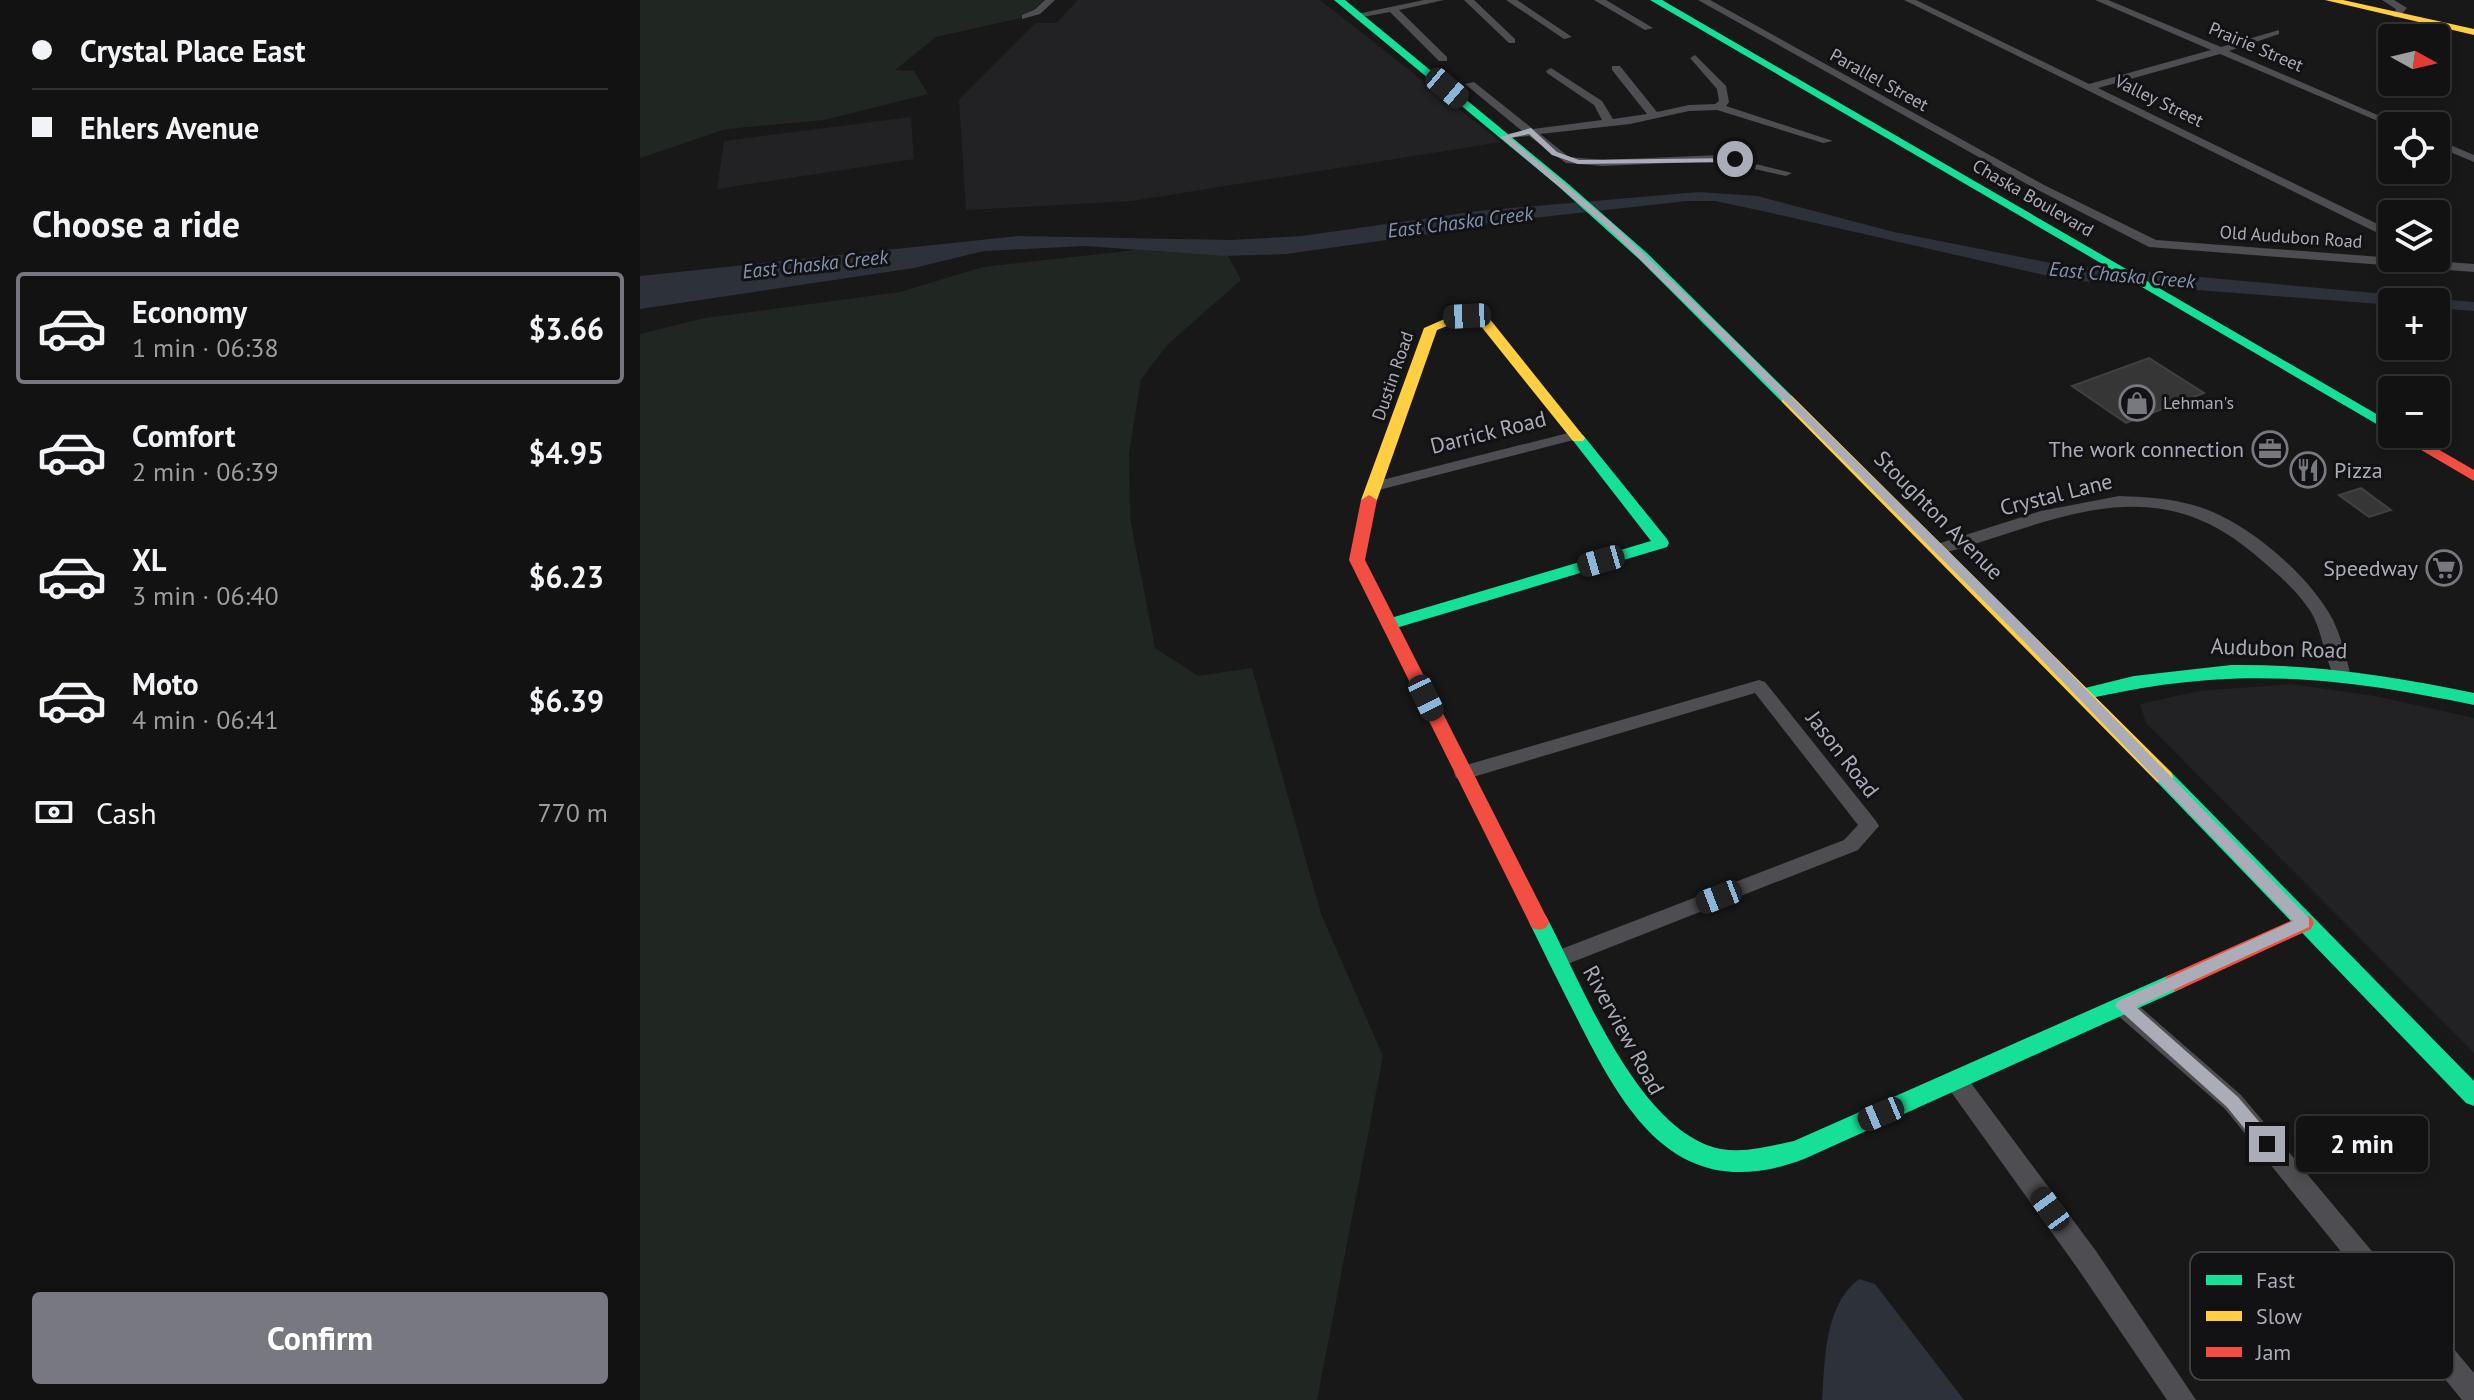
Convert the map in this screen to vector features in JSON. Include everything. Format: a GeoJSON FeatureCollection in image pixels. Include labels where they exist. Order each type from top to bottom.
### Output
{"type":"FeatureCollection","features":[{"type":"Feature","properties":{"kind":"street"},"geometry":{"type":"LineString","coordinates":[[1025,17],[1037,12],[1050,0]]}},
{"type":"Feature","properties":{"kind":"street","name":"Stoughton Avenue"},"geometry":{"type":"LineString","coordinates":[[1339,0],[1610,226],[1940,549],[2474,1096]]}},
{"type":"Feature","properties":{"kind":"street"},"geometry":{"type":"LineString","coordinates":[[1357,15],[1439,0]]}},
{"type":"Feature","properties":{"kind":"street"},"geometry":{"type":"LineString","coordinates":[[1469,0],[1512,41]]}},
{"type":"Feature","properties":{"kind":"street"},"geometry":{"type":"LineString","coordinates":[[1511,0],[1567,37]]}},
{"type":"Feature","properties":{"kind":"street"},"geometry":{"type":"LineString","coordinates":[[1599,0],[1648,28]]}},
{"type":"Feature","properties":{"kind":"street","name":"Chaska Boulevard"},"geometry":{"type":"LineString","coordinates":[[1655,0],[2378,421]]}},
{"type":"Feature","properties":{"kind":"street","name":"Parallel Street"},"geometry":{"type":"LineString","coordinates":[[1703,0],[2040,187],[2153,244]]}},
{"type":"Feature","properties":{"kind":"street","name":"Valley Street"},"geometry":{"type":"LineString","coordinates":[[1909,0],[2378,229]]}},
{"type":"Feature","properties":{"kind":"street","name":"Prairie Street"},"geometry":{"type":"LineString","coordinates":[[2100,0],[2378,118]]}},
{"type":"Feature","properties":{"kind":"street"},"geometry":{"type":"LineString","coordinates":[[2330,0],[2392,8],[2474,32]]}},
{"type":"Feature","properties":{"kind":"street"},"geometry":{"type":"LineString","coordinates":[[1393,9],[1443,59]]}},
{"type":"Feature","properties":{"kind":"street"},"geometry":{"type":"LineString","coordinates":[[2090,87],[2276,32]]}},
{"type":"Feature","properties":{"kind":"street"},"geometry":{"type":"LineString","coordinates":[[1695,58],[1725,96],[1718,107]]}},
{"type":"Feature","properties":{"kind":"street"},"geometry":{"type":"LineString","coordinates":[[1616,68],[1653,114]]}},
{"type":"Feature","properties":{"kind":"street"},"geometry":{"type":"LineString","coordinates":[[1551,71],[1598,103],[1609,122]]}},
{"type":"Feature","properties":{"kind":"street"},"geometry":{"type":"LineString","coordinates":[[1470,84],[1566,160],[1603,163],[1719,158],[1786,173]]}},
{"type":"Feature","properties":{"kind":"street"},"geometry":{"type":"LineString","coordinates":[[1504,137],[1718,107],[1827,141]]}},
{"type":"Feature","properties":{"kind":"street"},"geometry":{"type":"LineString","coordinates":[[2450,148],[2474,159]]}},
{"type":"Feature","properties":{"kind":"street","name":"Old Audubon Road"},"geometry":{"type":"LineString","coordinates":[[2153,244],[2378,258]]}},
{"type":"Feature","properties":{"kind":"street","name":"Old Audubon Road"},"geometry":{"type":"LineString","coordinates":[[2450,264],[2474,268]]}},
{"type":"Feature","properties":{"kind":"street","name":"Dustin Road"},"geometry":{"type":"LineString","coordinates":[[1375,486],[1431,328],[1450,317],[1467,316],[1484,321],[1576,435]]}},
{"type":"Feature","properties":{"kind":"street","name":"Darrick Road"},"geometry":{"type":"LineString","coordinates":[[1375,486],[1576,435],[1661,543],[1390,624]]}},
{"type":"Feature","properties":{"kind":"street"},"geometry":{"type":"LineString","coordinates":[[2425,448],[2474,476]]}},
{"type":"Feature","properties":{"kind":"street","name":"Riverview Road"},"geometry":{"type":"LineString","coordinates":[[1375,486],[1365,511],[1357,560],[1615,1072],[1648,1122],[1673,1143],[1696,1155],[1747,1163],[1779,1156],[1957,1082],[2304,923]]}},
{"type":"Feature","properties":{"kind":"street","name":"Crystal Lane"},"geometry":{"type":"LineString","coordinates":[[1940,549],[2047,515],[2117,499],[2150,499],[2188,508],[2226,525],[2303,586],[2322,612],[2341,673]]}},
{"type":"Feature","properties":{"kind":"street","name":"Audubon Road"},"geometry":{"type":"LineString","coordinates":[[2083,694],[2125,680],[2193,669],[2341,673],[2474,699]]}},
{"type":"Feature","properties":{"kind":"street","name":"Jason Road"},"geometry":{"type":"LineString","coordinates":[[1463,773],[1759,686],[1869,826],[1851,845],[1558,959]]}},
{"type":"Feature","properties":{"kind":"street"},"geometry":{"type":"LineString","coordinates":[[2123,1006],[2233,1102],[2357,1252]]}},
{"type":"Feature","properties":{"kind":"street"},"geometry":{"type":"LineString","coordinates":[[1957,1082],[2087,1260],[2183,1400]]}},
{"type":"Feature","properties":{"kind":"street"},"geometry":{"type":"LineString","coordinates":[[2454,1370],[2474,1394]]}},
{"type":"Feature","properties":{"kind":"shaded area"},"geometry":{"type":"Polygon","coordinates":[[[640,0],[1044,0],[1025,17],[936,37],[895,70],[914,71],[928,94],[824,120],[726,129],[640,158],[640,0]]]}},
{"type":"Feature","properties":{"kind":"shaded area"},"geometry":{"type":"Polygon","coordinates":[[[1078,0],[1320,0],[1501,142],[1132,201],[966,210],[959,100],[1036,23],[1056,23],[1078,0]]]}},
{"type":"Feature","properties":{"kind":"shaded area"},"geometry":{"type":"Polygon","coordinates":[[[911,117],[914,159],[717,189],[724,141],[911,117]]]}},
{"type":"Feature","properties":{"kind":"shaded area"},"geometry":{"type":"Polygon","coordinates":[[[1136,250],[1228,256],[1241,280],[1168,344],[1141,379],[1129,453],[1130,518],[1155,648],[1198,676],[1252,668],[1321,914],[1383,1056],[1317,1400],[640,1400],[640,334],[705,318],[900,292],[983,267],[1136,250]]]}},
{"type":"Feature","properties":{"kind":"shaded area"},"geometry":{"type":"Polygon","coordinates":[[[2290,684],[2375,696],[2474,718],[2474,1053],[2146,723],[2140,704],[2199,691],[2290,684]]]}},
{"type":"Feature","properties":{"kind":"water","name":"East Chaska Creek"},"geometry":{"type":"Polygon","coordinates":[[[1699,192],[1757,196],[1894,232],[2056,264],[2378,293],[2378,304],[2066,280],[1715,201],[1687,201],[1443,228],[1444,232],[1286,254],[1224,256],[1085,246],[984,251],[914,268],[640,309],[640,276],[1019,236],[1232,240],[1302,236],[1478,211],[1699,192]]]}},
{"type":"Feature","properties":{"kind":"water"},"geometry":{"type":"Polygon","coordinates":[[[2450,300],[2474,302],[2474,311],[2450,309],[2450,300]]]}},
{"type":"Feature","properties":{"kind":"water"},"geometry":{"type":"Polygon","coordinates":[[[1859,1279],[1875,1284],[1964,1400],[1822,1400],[1828,1335],[1833,1318],[1847,1290],[1859,1279]]]}},
{"type":"Feature","properties":{"kind":"building","name":"Lehman's"},"geometry":{"type":"Polygon","coordinates":[[[2149,358],[2204,393],[2126,423],[2072,386],[2149,358]]]}},
{"type":"Feature","properties":{"kind":"building"},"geometry":{"type":"Polygon","coordinates":[[[2361,488],[2391,510],[2369,517],[2339,495],[2361,488]]]}},
{"type":"Feature","properties":{"kind":"traffic: fast"},"geometry":{"type":"LineString","coordinates":[[1339,0],[1562,184],[1643,256],[1787,399]]}},
{"type":"Feature","properties":{"kind":"traffic: fast"},"geometry":{"type":"LineString","coordinates":[[1655,0],[2378,421]]}},
{"type":"Feature","properties":{"kind":"traffic: fast"},"geometry":{"type":"LineString","coordinates":[[1390,624],[1661,543],[1578,438]]}},
{"type":"Feature","properties":{"kind":"traffic: fast"},"geometry":{"type":"LineString","coordinates":[[2083,694],[2183,674],[2279,671],[2374,680],[2474,699]]}},
{"type":"Feature","properties":{"kind":"traffic: fast"},"geometry":{"type":"LineString","coordinates":[[2164,777],[2474,1096]]}},
{"type":"Feature","properties":{"kind":"traffic: fast"},"geometry":{"type":"LineString","coordinates":[[1539,922],[1609,1059],[1647,1115],[1669,1136],[1694,1152],[1723,1160],[1757,1160],[1796,1151],[2175,982]]}},
{"type":"Feature","properties":{"kind":"traffic: slow"},"geometry":{"type":"LineString","coordinates":[[2330,0],[2474,32]]}},
{"type":"Feature","properties":{"kind":"traffic: slow"},"geometry":{"type":"LineString","coordinates":[[1369,500],[1431,328],[1456,318],[1484,321],[1578,438]]}},
{"type":"Feature","properties":{"kind":"traffic: slow"},"geometry":{"type":"LineString","coordinates":[[1787,399],[2164,777]]}},
{"type":"Feature","properties":{"kind":"traffic: jam"},"geometry":{"type":"LineString","coordinates":[[2425,448],[2474,476]]}},
{"type":"Feature","properties":{"kind":"traffic: jam"},"geometry":{"type":"LineString","coordinates":[[1369,500],[1357,560],[1539,922]]}},
{"type":"Feature","properties":{"kind":"traffic: jam"},"geometry":{"type":"LineString","coordinates":[[2175,982],[2304,923]]}},
{"type":"Feature","properties":{"kind":"place","name":"Lehman's"},"geometry":{"type":"Point","coordinates":[2137,403]}},
{"type":"Feature","properties":{"kind":"place","name":"The work connection"},"geometry":{"type":"Point","coordinates":[2270,449]}},
{"type":"Feature","properties":{"kind":"place","name":"Pizza"},"geometry":{"type":"Point","coordinates":[2308,470]}},
{"type":"Feature","properties":{"kind":"place","name":"Speedway"},"geometry":{"type":"Point","coordinates":[2444,568]}},
{"type":"Feature","properties":{"kind":"route"},"geometry":{"type":"LineString","coordinates":[[1735,159],[1578,162],[1554,154],[1531,131],[1504,137],[1643,256],[1940,549],[2304,923],[2123,1006],[2233,1102],[2267,1144]]}}]}
